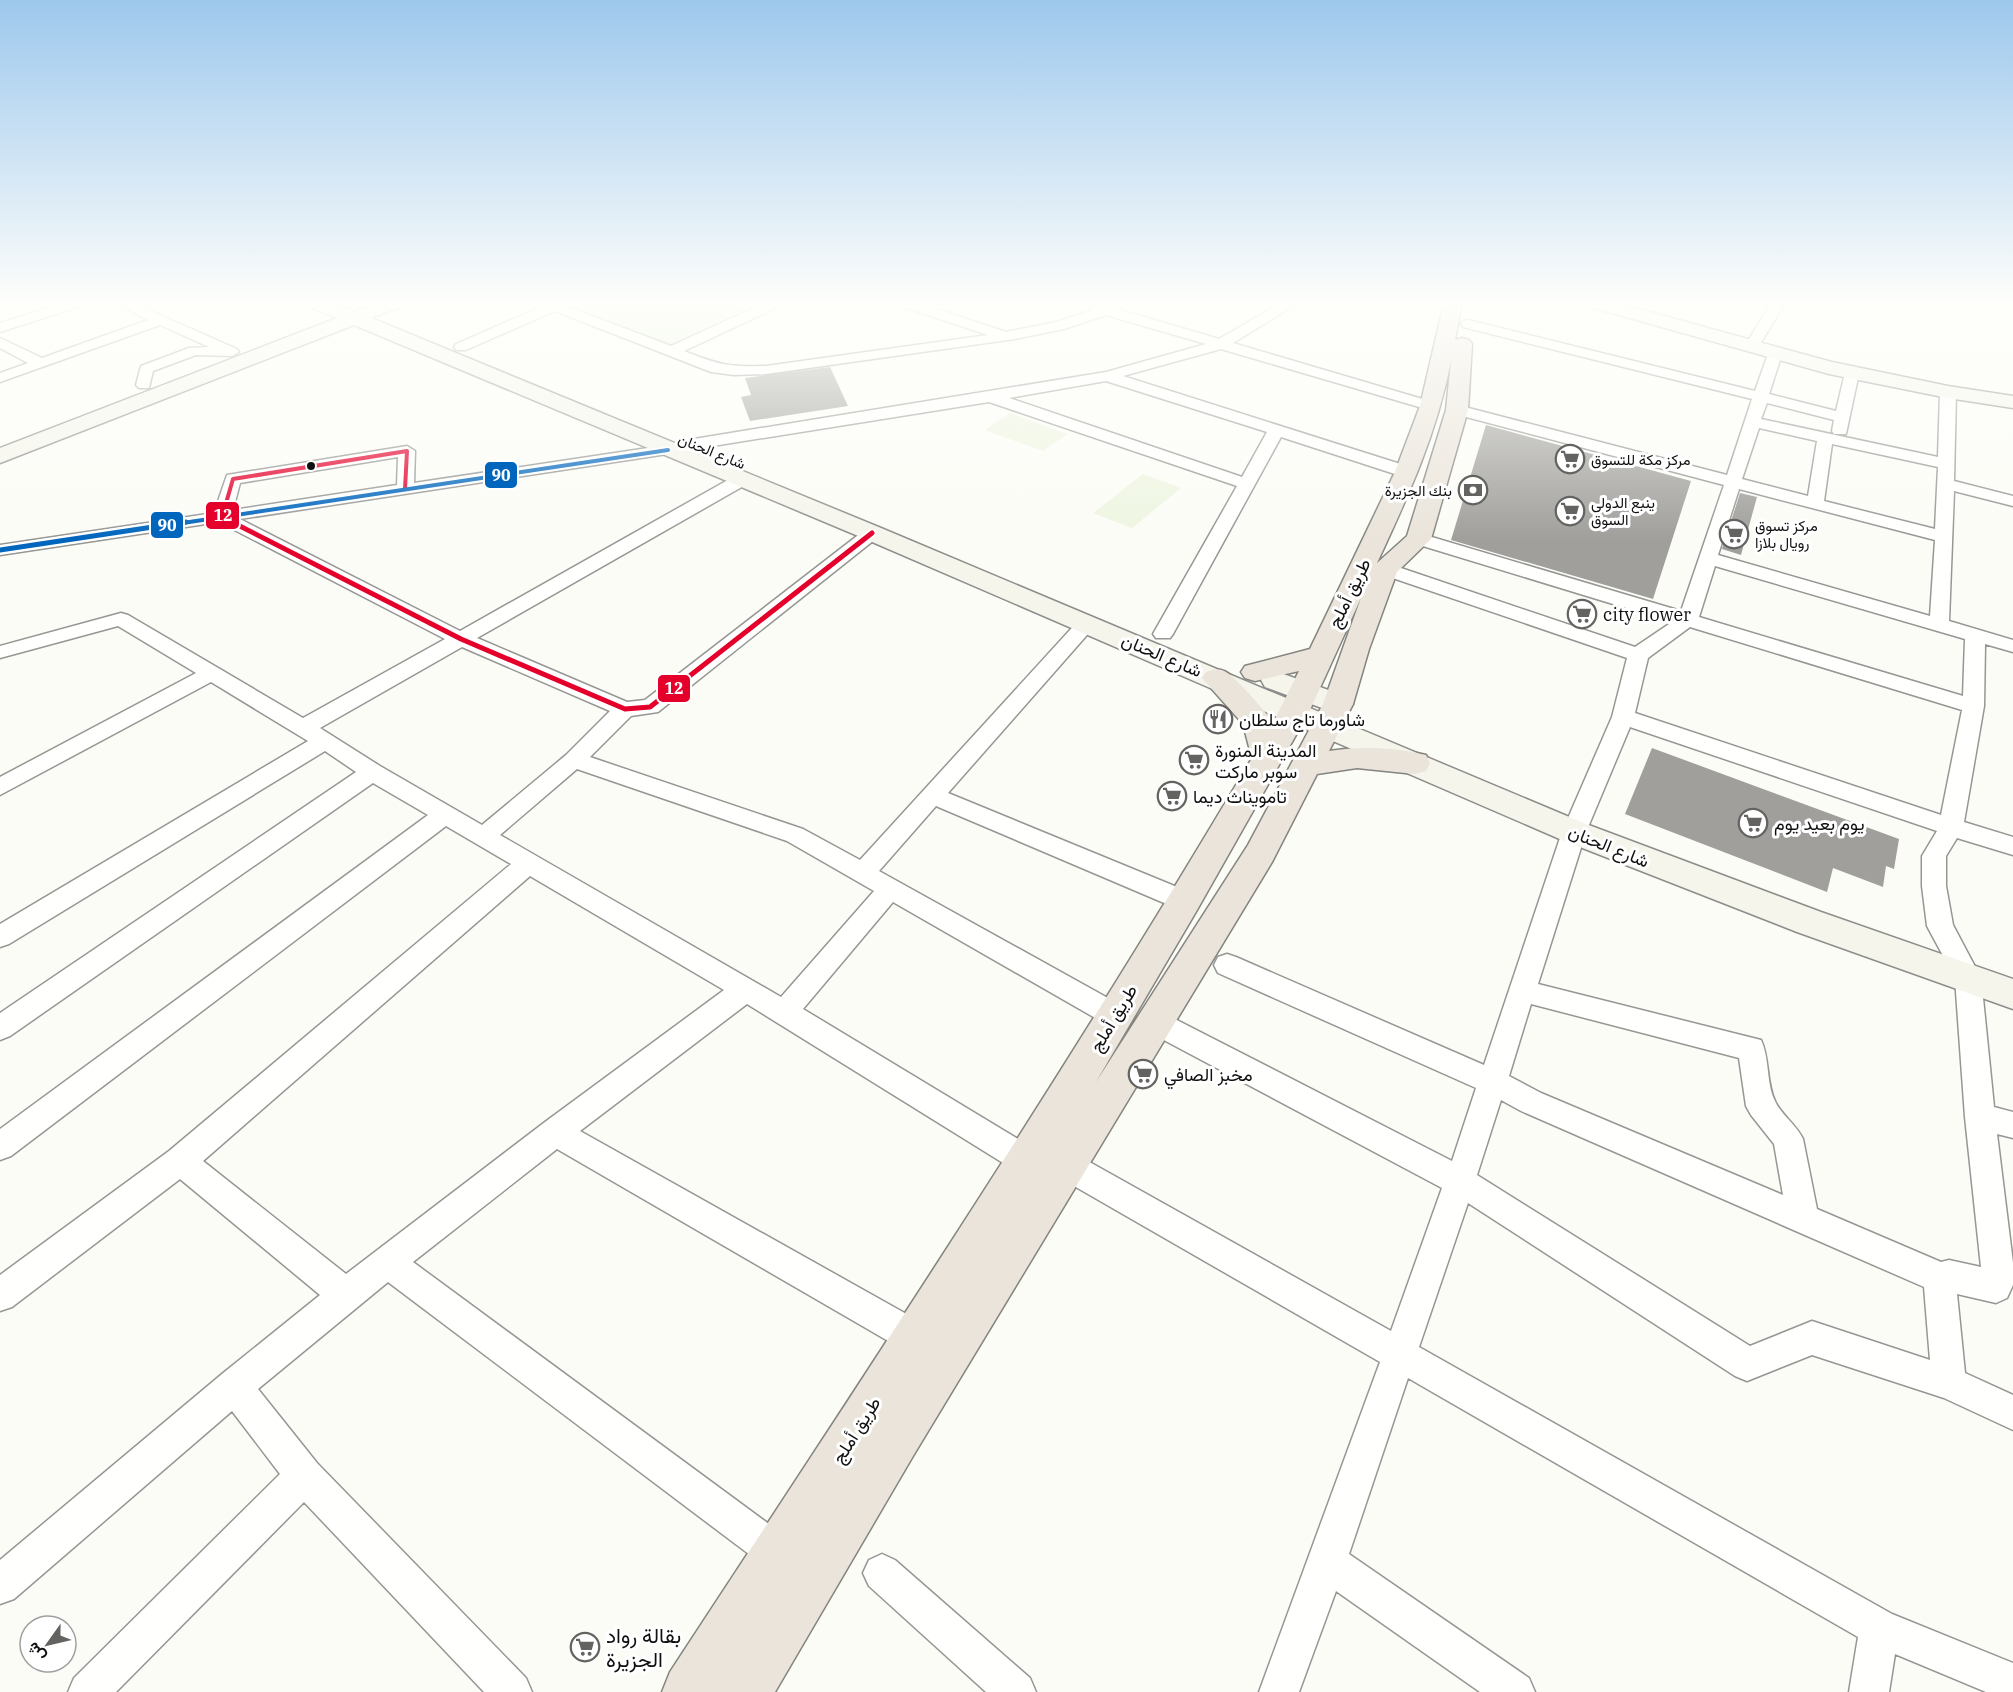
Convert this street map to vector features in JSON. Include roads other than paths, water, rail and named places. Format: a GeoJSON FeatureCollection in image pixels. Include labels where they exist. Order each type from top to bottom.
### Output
{"type":"FeatureCollection","features":[{"type":"Feature","properties":{"kind":"highway","name":"طريق أملج"},"geometry":{"type":"LineString","coordinates":[[744,1692],[903,1429],[1260,853],[1333,715],[1385,568],[1419,539],[1450,382]]}},
{"type":"Feature","properties":{"kind":"highway","name":"طريق أملج"},"geometry":{"type":"LineString","coordinates":[[690,1692],[1027,1161],[1185,901],[1299,702],[1319,655],[1407,472],[1444,408]]}},
{"type":"Feature","properties":{"kind":"highway"},"geometry":{"type":"LineString","coordinates":[[1255,672],[1293,664],[1319,655]]}},
{"type":"Feature","properties":{"kind":"highway"},"geometry":{"type":"LineString","coordinates":[[1216,678],[1257,721],[1267,757]]}},
{"type":"Feature","properties":{"kind":"highway"},"geometry":{"type":"LineString","coordinates":[[1304,766],[1357,757],[1416,763]]}},
{"type":"Feature","properties":{"kind":"main road"},"geometry":{"type":"LineString","coordinates":[[0,440],[152,382]]}},
{"type":"Feature","properties":{"kind":"main road"},"geometry":{"type":"LineString","coordinates":[[0,456],[182,382]]}},
{"type":"Feature","properties":{"kind":"main road","name":"شارع الحنان"},"geometry":{"type":"LineString","coordinates":[[523,382],[681,447],[1163,634],[1255,672],[1299,702]]}},
{"type":"Feature","properties":{"kind":"main road","name":"شارع الحنان"},"geometry":{"type":"LineString","coordinates":[[538,382],[681,447],[741,480],[1216,678],[1299,702],[1333,715],[1416,763],[1574,832],[1798,918],[2013,994]]}},
{"type":"Feature","properties":{"kind":"main road"},"geometry":{"type":"LineString","coordinates":[[1897,382],[2013,402]]}},
{"type":"Feature","properties":{"kind":"main road"},"geometry":{"type":"LineString","coordinates":[[1943,382],[2013,394]]}},
{"type":"Feature","properties":{"kind":"street"},"geometry":{"type":"LineString","coordinates":[[0,550],[681,447],[1074,382]]}},
{"type":"Feature","properties":{"kind":"street"},"geometry":{"type":"LineString","coordinates":[[1125,382],[1407,472]]}},
{"type":"Feature","properties":{"kind":"street"},"geometry":{"type":"LineString","coordinates":[[1351,382],[1944,537]]}},
{"type":"Feature","properties":{"kind":"street"},"geometry":{"type":"LineString","coordinates":[[1706,382],[1760,398],[1843,417]]}},
{"type":"Feature","properties":{"kind":"street"},"geometry":{"type":"LineString","coordinates":[[1279,1692],[1461,1181],[1574,832],[1623,717],[1638,655],[1688,619],[1765,382]]}},
{"type":"Feature","properties":{"kind":"street"},"geometry":{"type":"LineString","coordinates":[[1815,505],[1831,441],[1843,417],[1850,382]]}},
{"type":"Feature","properties":{"kind":"street"},"geometry":{"type":"LineString","coordinates":[[1939,624],[1944,537],[1947,392]]}},
{"type":"Feature","properties":{"kind":"street"},"geometry":{"type":"LineString","coordinates":[[990,397],[1246,484]]}},
{"type":"Feature","properties":{"kind":"street"},"geometry":{"type":"LineString","coordinates":[[1752,422],[1945,464]]}},
{"type":"Feature","properties":{"kind":"street"},"geometry":{"type":"LineString","coordinates":[[1163,634],[1276,431]]}},
{"type":"Feature","properties":{"kind":"street"},"geometry":{"type":"LineString","coordinates":[[222,517],[233,479],[407,451],[405,489]]}},
{"type":"Feature","properties":{"kind":"street"},"geometry":{"type":"LineString","coordinates":[[303,728],[741,480]]}},
{"type":"Feature","properties":{"kind":"street"},"geometry":{"type":"LineString","coordinates":[[1945,484],[2013,501]]}},
{"type":"Feature","properties":{"kind":"street"},"geometry":{"type":"LineString","coordinates":[[222,517],[461,639],[625,709],[650,707],[872,533]]}},
{"type":"Feature","properties":{"kind":"street"},"geometry":{"type":"LineString","coordinates":[[1419,539],[1973,706]]}},
{"type":"Feature","properties":{"kind":"street"},"geometry":{"type":"LineString","coordinates":[[1708,558],[2013,646]]}},
{"type":"Feature","properties":{"kind":"street"},"geometry":{"type":"LineString","coordinates":[[1385,568],[1638,655]]}},
{"type":"Feature","properties":{"kind":"street"},"geometry":{"type":"LineString","coordinates":[[0,652],[122,619],[325,741],[372,772],[746,989],[1027,1161]]}},
{"type":"Feature","properties":{"kind":"street"},"geometry":{"type":"LineString","coordinates":[[863,873],[1087,623]]}},
{"type":"Feature","properties":{"kind":"street"},"geometry":{"type":"LineString","coordinates":[[1227,965],[1941,1278],[1949,1276],[1996,1287],[1999,1280],[1980,1117],[1968,978],[1940,926],[1934,886],[1934,856],[1951,827],[1973,706],[1975,636]]}},
{"type":"Feature","properties":{"kind":"street"},"geometry":{"type":"LineString","coordinates":[[0,786],[211,673]]}},
{"type":"Feature","properties":{"kind":"street"},"geometry":{"type":"LineString","coordinates":[[484,836],[574,760],[625,709]]}},
{"type":"Feature","properties":{"kind":"street"},"geometry":{"type":"LineString","coordinates":[[1623,717],[2013,846]]}},
{"type":"Feature","properties":{"kind":"street"},"geometry":{"type":"LineString","coordinates":[[0,937],[325,741]]}},
{"type":"Feature","properties":{"kind":"street"},"geometry":{"type":"LineString","coordinates":[[574,760],[795,835],[1114,1015]]}},
{"type":"Feature","properties":{"kind":"street"},"geometry":{"type":"LineString","coordinates":[[0,1028],[372,772]]}},
{"type":"Feature","properties":{"kind":"street"},"geometry":{"type":"LineString","coordinates":[[932,795],[1185,901]]}},
{"type":"Feature","properties":{"kind":"street"},"geometry":{"type":"LineString","coordinates":[[0,1146],[445,815]]}},
{"type":"Feature","properties":{"kind":"street"},"geometry":{"type":"LineString","coordinates":[[0,1295],[180,1161],[529,863]]}},
{"type":"Feature","properties":{"kind":"street"},"geometry":{"type":"LineString","coordinates":[[784,1012],[891,888]]}},
{"type":"Feature","properties":{"kind":"street"},"geometry":{"type":"LineString","coordinates":[[0,1585],[345,1295],[555,1132],[746,989]]}},
{"type":"Feature","properties":{"kind":"street"},"geometry":{"type":"LineString","coordinates":[[1522,991],[1751,1049],[1761,1107],[1788,1138],[1803,1217]]}},
{"type":"Feature","properties":{"kind":"street"},"geometry":{"type":"LineString","coordinates":[[1155,1022],[1461,1181],[1747,1364],[1812,1338],[1948,1383],[2013,1413]]}},
{"type":"Feature","properties":{"kind":"street"},"geometry":{"type":"LineString","coordinates":[[1980,1117],[2013,1125]]}},
{"type":"Feature","properties":{"kind":"street"},"geometry":{"type":"LineString","coordinates":[[555,1132],[914,1337]]}},
{"type":"Feature","properties":{"kind":"street"},"geometry":{"type":"LineString","coordinates":[[180,1161],[345,1295]]}},
{"type":"Feature","properties":{"kind":"street"},"geometry":{"type":"LineString","coordinates":[[1066,1165],[1879,1628],[2013,1683]]}},
{"type":"Feature","properties":{"kind":"street"},"geometry":{"type":"LineString","coordinates":[[387,1262],[779,1554]]}},
{"type":"Feature","properties":{"kind":"street"},"geometry":{"type":"LineString","coordinates":[[1941,1278],[1948,1383]]}},
{"type":"Feature","properties":{"kind":"street"},"geometry":{"type":"LineString","coordinates":[[234,1386],[304,1476],[512,1692]]}},
{"type":"Feature","properties":{"kind":"street"},"geometry":{"type":"LineString","coordinates":[[88,1692],[304,1476]]}},
{"type":"Feature","properties":{"kind":"street"},"geometry":{"type":"LineString","coordinates":[[1327,1562],[1515,1692]]}},
{"type":"Feature","properties":{"kind":"street"},"geometry":{"type":"LineString","coordinates":[[882,1573],[1016,1692]]}},
{"type":"Feature","properties":{"kind":"street"},"geometry":{"type":"LineString","coordinates":[[1869,1692],[1879,1628]]}},
{"type":"Feature","properties":{"kind":"place","name":"مركز مكة للتسوق"},"geometry":{"type":"Point","coordinates":[1570,459]}},
{"type":"Feature","properties":{"kind":"place","name":"بنك الجزيرة"},"geometry":{"type":"Point","coordinates":[1473,490]}},
{"type":"Feature","properties":{"kind":"place","name":"ينبع الدولى السوق"},"geometry":{"type":"Point","coordinates":[1570,511]}},
{"type":"Feature","properties":{"kind":"place","name":"مركز تسوق رويال بلازا"},"geometry":{"type":"Point","coordinates":[1734,534]}},
{"type":"Feature","properties":{"kind":"place","name":"city flower"},"geometry":{"type":"Point","coordinates":[1582,614]}},
{"type":"Feature","properties":{"kind":"place","name":"شاورما تاج سلطان"},"geometry":{"type":"Point","coordinates":[1218,719]}},
{"type":"Feature","properties":{"kind":"place","name":"المدينة المنورة سوبر ماركت"},"geometry":{"type":"Point","coordinates":[1194,760]}},
{"type":"Feature","properties":{"kind":"place","name":"تامويناث ديما"},"geometry":{"type":"Point","coordinates":[1172,796]}},
{"type":"Feature","properties":{"kind":"place","name":"يوم بعيد يوم"},"geometry":{"type":"Point","coordinates":[1753,823]}},
{"type":"Feature","properties":{"kind":"place","name":"مخبز الصافي"},"geometry":{"type":"Point","coordinates":[1143,1074]}},
{"type":"Feature","properties":{"kind":"place","name":"بقالة رواد الجزيرة"},"geometry":{"type":"Point","coordinates":[585,1647]}}]}
